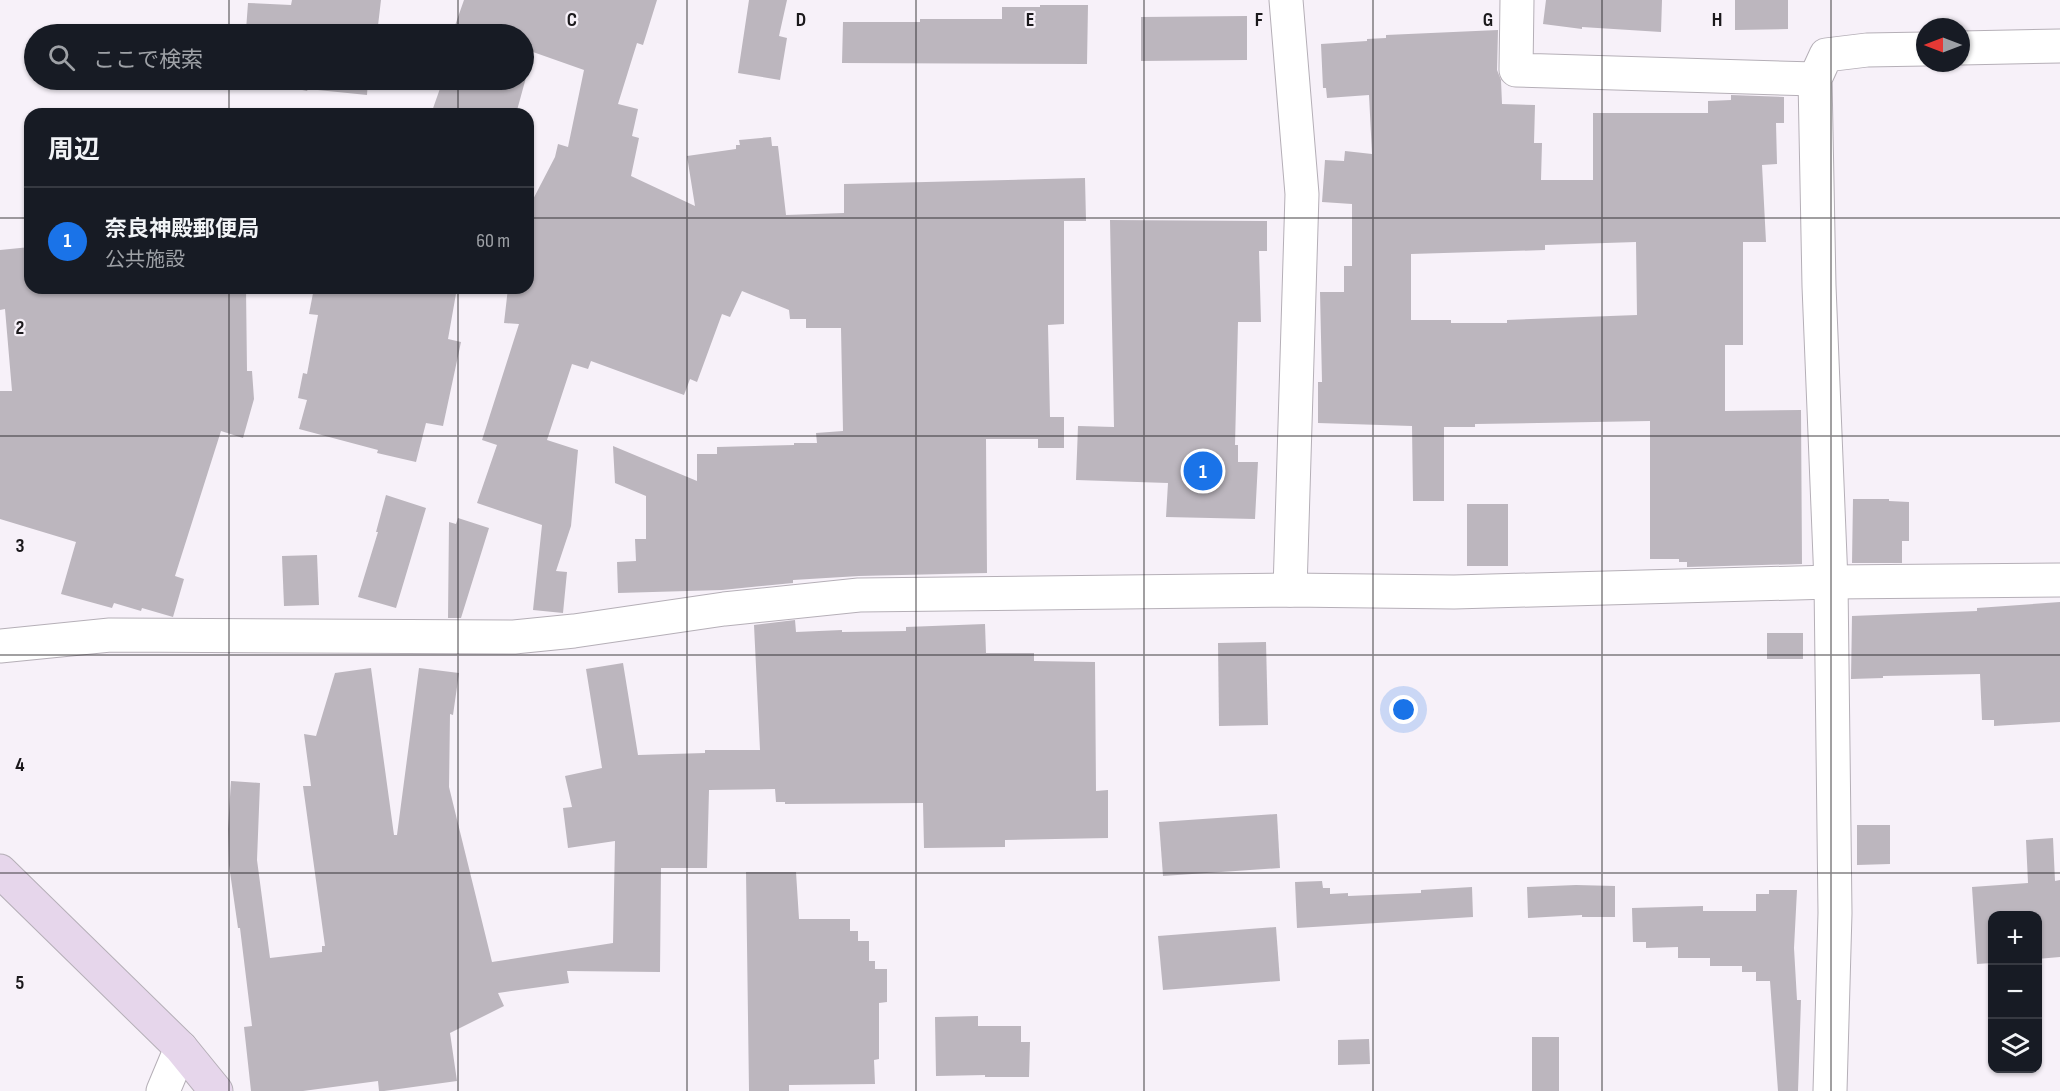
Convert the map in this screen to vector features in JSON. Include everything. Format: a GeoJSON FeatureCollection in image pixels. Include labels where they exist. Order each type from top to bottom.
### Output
{"type":"FeatureCollection","features":[{"type":"Feature","properties":{"kind":"street"},"geometry":{"type":"LineString","coordinates":[[1286,0],[1302,194],[1290,590]]}},
{"type":"Feature","properties":{"kind":"street"},"geometry":{"type":"LineString","coordinates":[[1517,0],[1516,70],[1815,79]]}},
{"type":"Feature","properties":{"kind":"street"},"geometry":{"type":"LineString","coordinates":[[1970,48],[2060,46]]}},
{"type":"Feature","properties":{"kind":"street"},"geometry":{"type":"LineString","coordinates":[[1830,1091],[1835,913],[1831,582],[1818,286],[1815,79],[1826,55],[1867,50],[1916,49]]}},
{"type":"Feature","properties":{"kind":"street"},"geometry":{"type":"LineString","coordinates":[[0,646],[110,635],[514,637],[574,631],[724,609],[859,595],[1290,590],[1454,592],[1831,582],[2060,579]]}},
{"type":"Feature","properties":{"kind":"street"},"geometry":{"type":"LineString","coordinates":[[0,871],[181,1048],[216,1091]]}},
{"type":"Feature","properties":{"kind":"street"},"geometry":{"type":"LineString","coordinates":[[163,1091],[181,1048]]}},
{"type":"Feature","properties":{"kind":"building"},"geometry":{"type":"Polygon","coordinates":[[[292,0],[381,0],[378,24],[246,24],[248,3],[291,5],[292,0]]]}},
{"type":"Feature","properties":{"kind":"building"},"geometry":{"type":"Polygon","coordinates":[[[464,0],[657,0],[643,45],[637,43],[618,104],[638,109],[632,136],[639,138],[631,176],[695,206],[687,156],[736,149],[736,145],[740,145],[739,140],[771,137],[772,146],[778,146],[786,215],[844,213],[844,184],[1085,178],[1086,221],[1064,221],[1064,324],[1048,325],[1050,417],[1064,417],[1064,448],[1038,448],[1038,439],[986,439],[987,573],[859,576],[793,580],[793,583],[722,590],[618,593],[617,562],[636,561],[635,539],[646,539],[646,496],[615,483],[613,446],[697,481],[697,454],[717,454],[717,447],[817,443],[816,433],[843,431],[841,328],[806,328],[806,319],[790,319],[789,310],[742,291],[730,317],[722,314],[697,382],[690,379],[684,395],[591,361],[588,369],[572,364],[547,440],[578,450],[571,526],[556,571],[567,572],[563,613],[533,610],[542,525],[477,503],[497,445],[482,440],[519,324],[504,323],[507,294],[534,294],[534,197],[555,157],[558,144],[568,147],[584,70],[534,52],[534,24],[456,24],[464,0]]]}},
{"type":"Feature","properties":{"kind":"building"},"geometry":{"type":"Polygon","coordinates":[[[749,0],[787,0],[779,36],[787,38],[780,80],[738,73],[749,0]]]}},
{"type":"Feature","properties":{"kind":"building"},"geometry":{"type":"Polygon","coordinates":[[[1546,0],[1662,0],[1661,32],[1582,27],[1582,29],[1543,24],[1546,0]]]}},
{"type":"Feature","properties":{"kind":"building"},"geometry":{"type":"Polygon","coordinates":[[[1735,0],[1788,0],[1788,29],[1735,30],[1735,0]]]}},
{"type":"Feature","properties":{"kind":"building"},"geometry":{"type":"Polygon","coordinates":[[[1040,5],[1088,5],[1087,64],[842,63],[843,22],[1002,19],[1002,7],[1040,7],[1040,5]]]}},
{"type":"Feature","properties":{"kind":"building"},"geometry":{"type":"Polygon","coordinates":[[[1247,16],[1247,60],[1141,61],[1141,17],[1247,16]]]}},
{"type":"Feature","properties":{"kind":"building"},"geometry":{"type":"Polygon","coordinates":[[[1498,30],[1497,70],[1501,80],[1502,104],[1535,105],[1534,143],[1542,143],[1541,180],[1593,180],[1593,113],[1708,113],[1708,101],[1731,100],[1731,95],[1784,97],[1784,123],[1776,123],[1777,164],[1762,165],[1766,242],[1743,242],[1743,345],[1725,345],[1725,411],[1801,410],[1802,564],[1687,567],[1687,562],[1679,562],[1679,559],[1650,559],[1650,421],[1475,424],[1475,427],[1444,427],[1444,501],[1413,501],[1412,426],[1318,423],[1318,382],[1322,382],[1320,292],[1344,292],[1344,266],[1352,266],[1352,204],[1322,202],[1325,160],[1344,161],[1345,151],[1372,154],[1369,95],[1327,98],[1326,88],[1323,88],[1321,44],[1367,41],[1367,39],[1386,38],[1386,35],[1498,30]],[[1636,242],[1545,245],[1545,250],[1411,254],[1411,320],[1507,323],[1507,320],[1637,315],[1636,242]]]}},
{"type":"Feature","properties":{"kind":"building"},"geometry":{"type":"Polygon","coordinates":[[[318,90],[367,90],[367,95],[318,90]]]}},
{"type":"Feature","properties":{"kind":"building"},"geometry":{"type":"Polygon","coordinates":[[[439,90],[523,90],[518,108],[433,108],[439,90]]]}},
{"type":"Feature","properties":{"kind":"building"},"geometry":{"type":"Polygon","coordinates":[[[1110,220],[1267,221],[1267,251],[1259,251],[1261,322],[1238,322],[1235,445],[1238,445],[1238,462],[1258,462],[1255,519],[1166,517],[1168,483],[1076,480],[1078,426],[1114,427],[1110,220]]]}},
{"type":"Feature","properties":{"kind":"building"},"geometry":{"type":"Polygon","coordinates":[[[24,248],[24,294],[246,294],[247,371],[252,371],[254,399],[243,438],[221,431],[175,576],[184,579],[173,617],[114,603],[112,608],[61,594],[76,542],[0,519],[0,391],[12,391],[5,309],[0,310],[0,250],[24,248]]]}},
{"type":"Feature","properties":{"kind":"building"},"geometry":{"type":"Polygon","coordinates":[[[313,294],[456,294],[448,339],[461,342],[443,426],[426,423],[416,462],[377,453],[378,450],[299,429],[307,400],[298,398],[303,373],[307,374],[318,315],[309,314],[313,294]]]}},
{"type":"Feature","properties":{"kind":"building"},"geometry":{"type":"Polygon","coordinates":[[[386,495],[426,508],[396,608],[358,597],[378,532],[376,532],[386,495]]]}},
{"type":"Feature","properties":{"kind":"building"},"geometry":{"type":"Polygon","coordinates":[[[1853,499],[1889,499],[1889,501],[1909,502],[1909,541],[1902,541],[1902,563],[1852,563],[1853,499]]]}},
{"type":"Feature","properties":{"kind":"building"},"geometry":{"type":"Polygon","coordinates":[[[1467,504],[1508,504],[1508,566],[1467,566],[1467,504]]]}},
{"type":"Feature","properties":{"kind":"building"},"geometry":{"type":"Polygon","coordinates":[[[458,518],[489,528],[461,618],[448,618],[449,522],[456,524],[458,518]]]}},
{"type":"Feature","properties":{"kind":"building"},"geometry":{"type":"Polygon","coordinates":[[[317,555],[319,605],[284,606],[282,556],[317,555]]]}},
{"type":"Feature","properties":{"kind":"building"},"geometry":{"type":"Polygon","coordinates":[[[2060,602],[2060,722],[1994,726],[1994,720],[1982,720],[1980,674],[1851,679],[1852,616],[1977,611],[1977,608],[2060,602]]]}},
{"type":"Feature","properties":{"kind":"building"},"geometry":{"type":"Polygon","coordinates":[[[795,620],[796,632],[906,631],[906,627],[985,624],[986,653],[1034,653],[1034,661],[1095,662],[1096,791],[1108,790],[1108,838],[1005,840],[1005,847],[924,848],[923,803],[785,804],[785,802],[776,802],[775,789],[709,790],[707,868],[661,868],[660,972],[567,971],[569,983],[498,993],[504,1006],[450,1033],[457,1081],[384,1091],[379,1091],[378,1081],[303,1091],[251,1091],[244,1027],[252,1026],[240,928],[238,928],[229,865],[228,829],[231,781],[260,783],[257,860],[270,958],[322,952],[322,946],[325,946],[303,786],[311,786],[304,734],[316,736],[335,673],[371,668],[394,835],[397,835],[419,668],[459,673],[453,715],[450,714],[449,787],[492,962],[613,943],[615,841],[568,848],[563,808],[572,807],[565,776],[602,768],[586,669],[623,663],[638,755],[705,753],[705,750],[760,750],[754,625],[795,620]]]}},
{"type":"Feature","properties":{"kind":"building"},"geometry":{"type":"Polygon","coordinates":[[[1767,633],[1803,633],[1803,659],[1767,659],[1767,633]]]}},
{"type":"Feature","properties":{"kind":"building"},"geometry":{"type":"Polygon","coordinates":[[[1266,642],[1268,725],[1219,726],[1218,643],[1266,642]]]}},
{"type":"Feature","properties":{"kind":"building"},"geometry":{"type":"Polygon","coordinates":[[[1277,814],[1280,868],[1163,876],[1159,822],[1277,814]]]}},
{"type":"Feature","properties":{"kind":"building"},"geometry":{"type":"Polygon","coordinates":[[[1857,825],[1890,825],[1890,864],[1857,865],[1857,825]]]}},
{"type":"Feature","properties":{"kind":"building"},"geometry":{"type":"Polygon","coordinates":[[[2053,838],[2055,881],[2060,880],[2060,957],[2042,959],[2042,911],[1988,911],[1988,963],[1977,964],[1972,887],[2028,883],[2026,840],[2053,838]]]}},
{"type":"Feature","properties":{"kind":"building"},"geometry":{"type":"Polygon","coordinates":[[[746,872],[796,872],[799,919],[850,919],[850,931],[858,931],[858,941],[869,941],[869,961],[875,961],[875,969],[887,969],[887,1002],[879,1003],[879,1059],[874,1060],[875,1084],[789,1085],[789,1091],[749,1091],[746,872]]]}},
{"type":"Feature","properties":{"kind":"building"},"geometry":{"type":"Polygon","coordinates":[[[1322,881],[1323,888],[1330,888],[1330,894],[1348,893],[1348,896],[1421,893],[1421,890],[1472,887],[1473,917],[1297,928],[1295,882],[1322,881]]]}},
{"type":"Feature","properties":{"kind":"building"},"geometry":{"type":"Polygon","coordinates":[[[1615,886],[1615,917],[1582,917],[1582,915],[1528,918],[1527,887],[1615,886]]]}},
{"type":"Feature","properties":{"kind":"building"},"geometry":{"type":"Polygon","coordinates":[[[1769,890],[1797,890],[1794,948],[1797,1000],[1801,1000],[1798,1091],[1778,1091],[1770,981],[1756,981],[1756,972],[1742,972],[1742,966],[1710,966],[1710,958],[1678,958],[1678,947],[1646,948],[1646,942],[1633,942],[1632,908],[1703,906],[1703,911],[1756,911],[1756,894],[1769,894],[1769,890]]]}},
{"type":"Feature","properties":{"kind":"building"},"geometry":{"type":"Polygon","coordinates":[[[1276,927],[1280,981],[1163,990],[1158,936],[1276,927]]]}},
{"type":"Feature","properties":{"kind":"building"},"geometry":{"type":"Polygon","coordinates":[[[978,1016],[978,1026],[1021,1026],[1021,1042],[1030,1042],[1029,1077],[936,1076],[935,1017],[978,1016]]]}},
{"type":"Feature","properties":{"kind":"building"},"geometry":{"type":"Polygon","coordinates":[[[1532,1037],[1559,1037],[1559,1091],[1532,1091],[1532,1037]]]}},
{"type":"Feature","properties":{"kind":"building"},"geometry":{"type":"Polygon","coordinates":[[[1369,1039],[1370,1064],[1338,1065],[1338,1040],[1369,1039]]]}},
{"type":"Feature","properties":{"kind":"place","name":"奈良神殿郵便局"},"geometry":{"type":"Point","coordinates":[1203,471]}}]}
